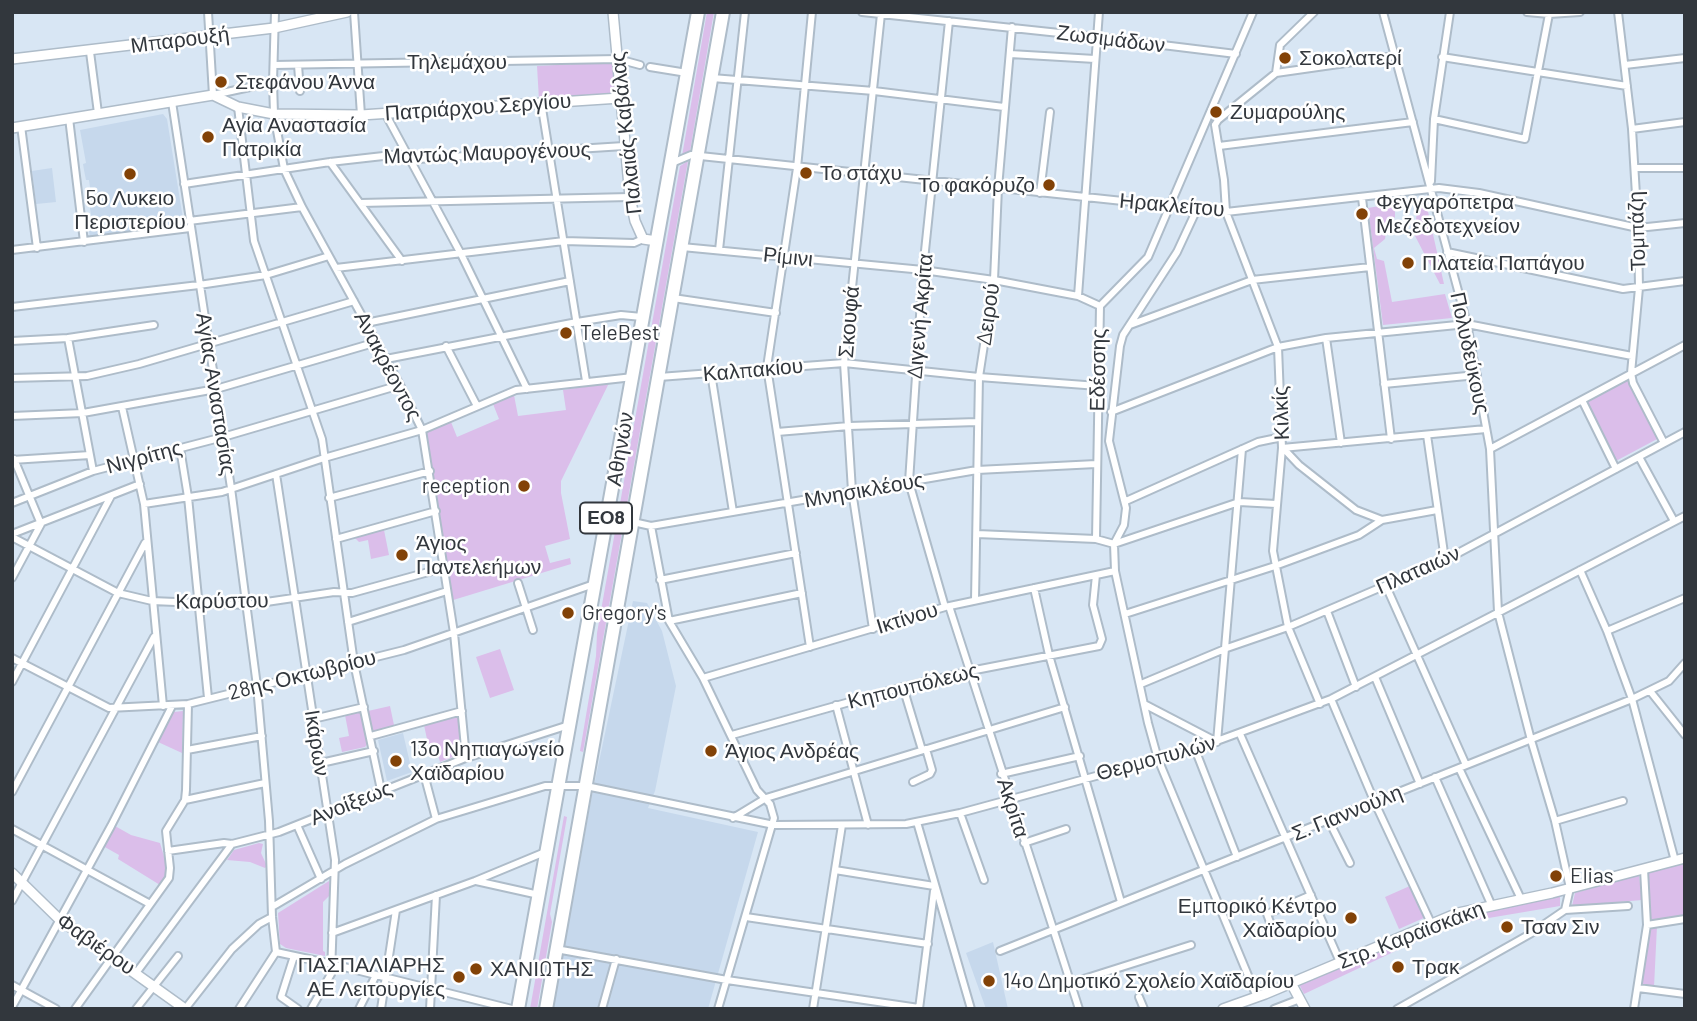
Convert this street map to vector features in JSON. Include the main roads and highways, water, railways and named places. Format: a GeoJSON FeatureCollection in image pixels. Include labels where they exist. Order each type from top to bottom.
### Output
{"type":"FeatureCollection","features":[{"type":"Feature","properties":{"kind":"highway","name":"Αθηνών"},"geometry":{"type":"LineString","coordinates":[[518,1009],[698,12]]}},
{"type":"Feature","properties":{"kind":"highway","name":"Αθηνών"},"geometry":{"type":"LineString","coordinates":[[546,1009],[723,12]]}},
{"type":"Feature","properties":{"kind":"place","name":"Σοκολατερί"},"geometry":{"type":"Point","coordinates":[1285,58]}},
{"type":"Feature","properties":{"kind":"place","name":"Στεφάνου Άννα"},"geometry":{"type":"Point","coordinates":[221,82]}},
{"type":"Feature","properties":{"kind":"place","name":"Ζυμαρούλης"},"geometry":{"type":"Point","coordinates":[1216,112]}},
{"type":"Feature","properties":{"kind":"place","name":"Αγία Αναστασία Πατρικία"},"geometry":{"type":"Point","coordinates":[208,137]}},
{"type":"Feature","properties":{"kind":"place","name":"Το στάχυ"},"geometry":{"type":"Point","coordinates":[806,173]}},
{"type":"Feature","properties":{"kind":"place","name":"5ο Λυκειο Περιστερίου"},"geometry":{"type":"Point","coordinates":[130,174]}},
{"type":"Feature","properties":{"kind":"place","name":"Το φακόρυζο"},"geometry":{"type":"Point","coordinates":[1049,185]}},
{"type":"Feature","properties":{"kind":"place","name":"Φεγγαρόπετρα Μεζεδοτεχνείον"},"geometry":{"type":"Point","coordinates":[1362,214]}},
{"type":"Feature","properties":{"kind":"place","name":"Πλατεία Παπάγου"},"geometry":{"type":"Point","coordinates":[1408,263]}},
{"type":"Feature","properties":{"kind":"place","name":"TeleBest"},"geometry":{"type":"Point","coordinates":[566,333]}},
{"type":"Feature","properties":{"kind":"place","name":"reception"},"geometry":{"type":"Point","coordinates":[524,486]}},
{"type":"Feature","properties":{"kind":"place","name":"Άγιος Παντελεήμων"},"geometry":{"type":"Point","coordinates":[402,555]}},
{"type":"Feature","properties":{"kind":"place","name":"Gregory's"},"geometry":{"type":"Point","coordinates":[568,613]}},
{"type":"Feature","properties":{"kind":"place","name":"Άγιος Ανδρέας"},"geometry":{"type":"Point","coordinates":[711,751]}},
{"type":"Feature","properties":{"kind":"place","name":"13ο Νηπιαγωγείο Χαϊδαρίου"},"geometry":{"type":"Point","coordinates":[396,761]}},
{"type":"Feature","properties":{"kind":"place","name":"Elias"},"geometry":{"type":"Point","coordinates":[1556,876]}},
{"type":"Feature","properties":{"kind":"place","name":"Εμπορικό Κέντρο Χαϊδαρίου"},"geometry":{"type":"Point","coordinates":[1351,918]}},
{"type":"Feature","properties":{"kind":"place","name":"Τσαν Σιν"},"geometry":{"type":"Point","coordinates":[1507,927]}},
{"type":"Feature","properties":{"kind":"place","name":"Τρακ"},"geometry":{"type":"Point","coordinates":[1398,967]}},
{"type":"Feature","properties":{"kind":"place","name":"ΧΑΝΙΩΤΗΣ"},"geometry":{"type":"Point","coordinates":[476,969]}},
{"type":"Feature","properties":{"kind":"place","name":"ΠΑΣΠΑΛΙΑΡΗΣ ΑΕ Λειτουργίες"},"geometry":{"type":"Point","coordinates":[459,977]}},
{"type":"Feature","properties":{"kind":"place","name":"14ο Δημοτικό Σχολείο Χαϊδαρίου"},"geometry":{"type":"Point","coordinates":[989,981]}}]}
